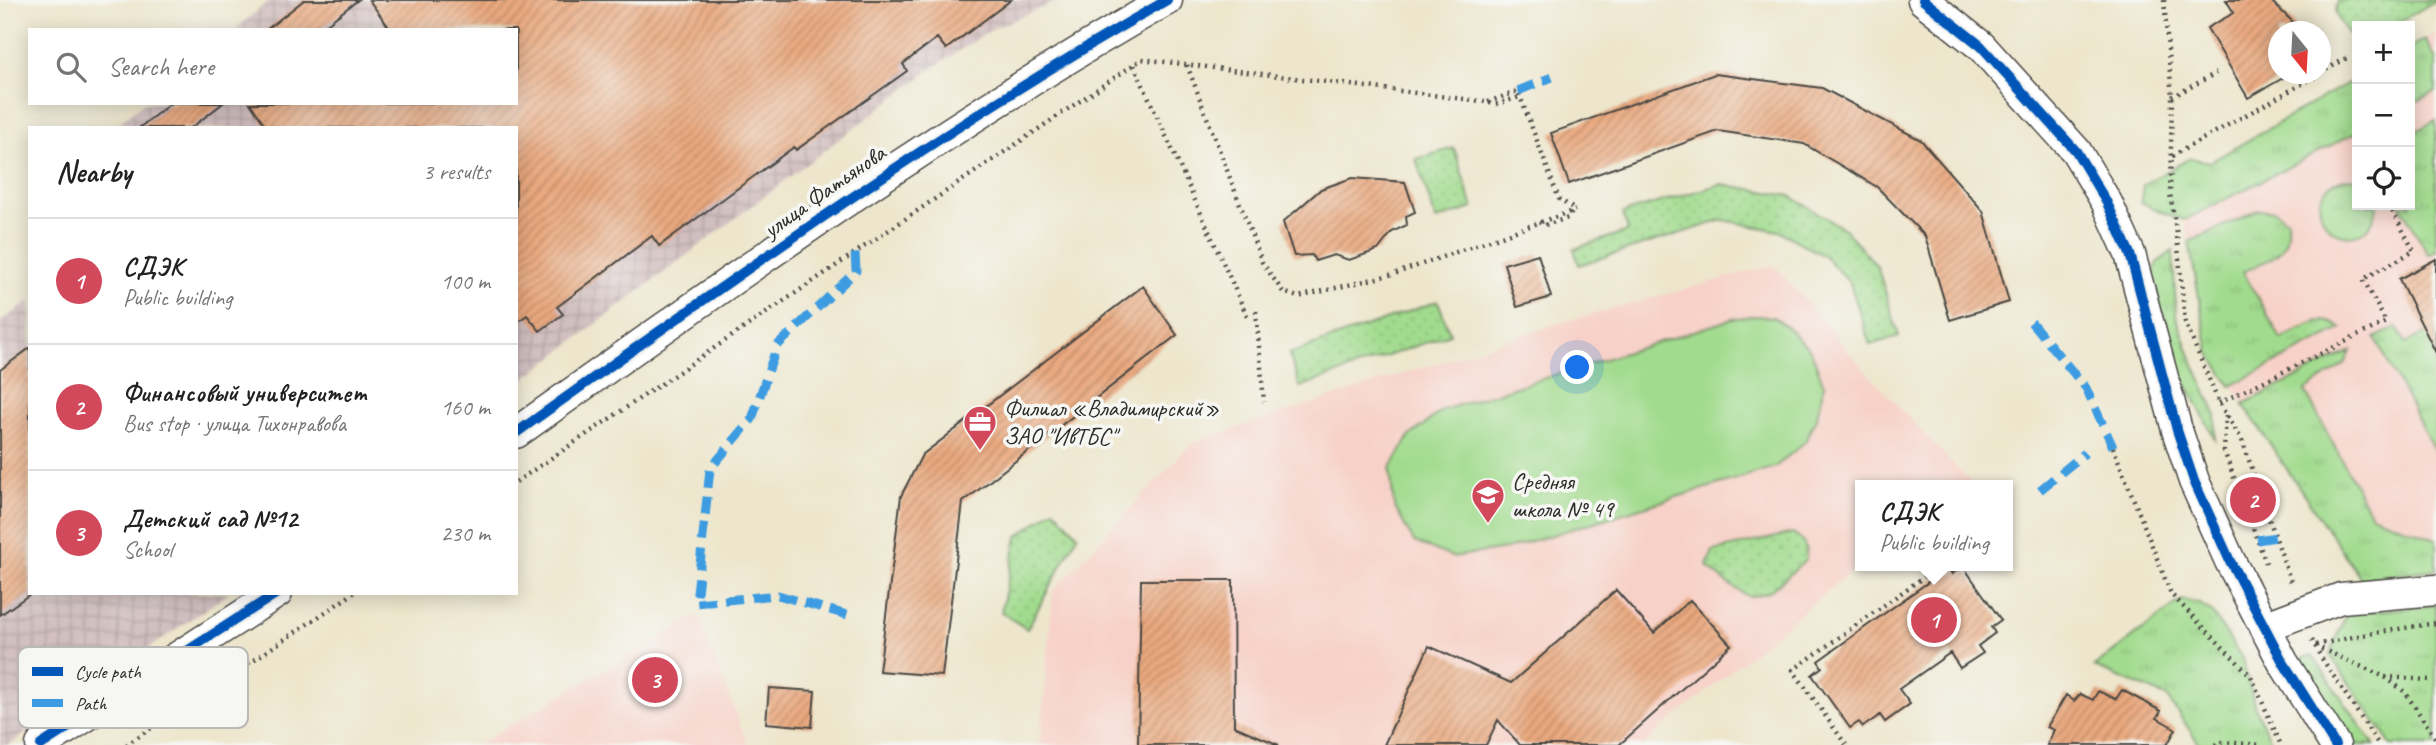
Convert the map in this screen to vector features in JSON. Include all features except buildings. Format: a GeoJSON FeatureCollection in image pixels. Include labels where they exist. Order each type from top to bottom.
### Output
{"type":"FeatureCollection","features":[{"type":"Feature","properties":{"kind":"street","name":"улица Фатьянова"},"geometry":{"type":"LineString","coordinates":[[518,432],[906,160],[1167,0]]}},
{"type":"Feature","properties":{"kind":"street"},"geometry":{"type":"LineString","coordinates":[[1923,0],[1981,46],[2076,151],[2108,204],[2130,254],[2194,481],[2230,561],[2264,627],[2335,745]]}},
{"type":"Feature","properties":{"kind":"street"},"geometry":{"type":"LineString","coordinates":[[2264,627],[2341,598],[2436,590]]}},
{"type":"Feature","properties":{"kind":"street"},"geometry":{"type":"LineString","coordinates":[[193,647],[274,595]]}},
{"type":"Feature","properties":{"kind":"street"},"geometry":{"type":"LineString","coordinates":[[41,745],[67,728]]}},
{"type":"Feature","properties":{"kind":"path"},"geometry":{"type":"LineString","coordinates":[[2164,0],[2172,97],[2170,193],[2185,322],[2219,403],[2242,440],[2315,645],[2379,745]]}},
{"type":"Feature","properties":{"kind":"path"},"geometry":{"type":"LineString","coordinates":[[2331,67],[2347,58]]}},
{"type":"Feature","properties":{"kind":"path"},"geometry":{"type":"LineString","coordinates":[[518,481],[1142,59],[1488,102],[1518,91],[1559,198],[1575,210],[1394,274],[1298,297],[1283,292],[1262,262],[1187,65]]}},
{"type":"Feature","properties":{"kind":"path"},"geometry":{"type":"LineString","coordinates":[[1134,65],[1248,318]]}},
{"type":"Feature","properties":{"kind":"path"},"geometry":{"type":"LineString","coordinates":[[2172,97],[2216,73]]}},
{"type":"Feature","properties":{"kind":"path"},"geometry":{"type":"LineString","coordinates":[[2172,156],[2300,84]]}},
{"type":"Feature","properties":{"kind":"path"},"geometry":{"type":"LineString","coordinates":[[2219,403],[2386,322],[2363,279],[2414,251],[2392,210]]}},
{"type":"Feature","properties":{"kind":"path"},"geometry":{"type":"LineString","coordinates":[[1256,311],[1264,402]]}},
{"type":"Feature","properties":{"kind":"path"},"geometry":{"type":"LineString","coordinates":[[2226,414],[2224,451],[2267,566]]}},
{"type":"Feature","properties":{"kind":"path"},"geometry":{"type":"LineString","coordinates":[[2113,446],[2171,594],[2251,676],[2281,745]]}},
{"type":"Feature","properties":{"kind":"path"},"geometry":{"type":"LineString","coordinates":[[1846,745],[1793,670],[1932,571]]}},
{"type":"Feature","properties":{"kind":"path"},"geometry":{"type":"LineString","coordinates":[[248,663],[351,595]]}},
{"type":"Feature","properties":{"kind":"path"},"geometry":{"type":"LineString","coordinates":[[2315,645],[2436,623]]}},
{"type":"Feature","properties":{"kind":"path"},"geometry":{"type":"LineString","coordinates":[[2315,645],[2385,677],[2405,692],[2436,739]]}},
{"type":"Feature","properties":{"kind":"path"},"geometry":{"type":"LineString","coordinates":[[2385,677],[2429,680]]}},
{"type":"Feature","properties":{"kind":"path"},"geometry":{"type":"LineString","coordinates":[[125,745],[151,728]]}},
{"type":"Feature","properties":{"kind":"path"},"geometry":{"type":"LineString","coordinates":[[2215,745],[2220,741],[2263,745]]}},
{"type":"Feature","properties":{"kind":"shaded area"},"geometry":{"type":"Polygon","coordinates":[[[270,0],[1060,0],[994,28],[934,67],[518,383],[518,126],[115,126],[141,105],[518,105],[518,28],[236,28],[270,0]]]}},
{"type":"Feature","properties":{"kind":"shaded area"},"geometry":{"type":"Polygon","coordinates":[[[2436,33],[2436,569],[2361,579],[2209,352],[2178,180],[2352,81],[2352,210],[2415,210],[2415,45],[2436,33]]]}},
{"type":"Feature","properties":{"kind":"shaded area","name":"Средняя школа № 49"},"geometry":{"type":"Polygon","coordinates":[[[1774,265],[1869,375],[1968,480],[1855,480],[1855,568],[1645,745],[1040,745],[1053,591],[1192,443],[1553,325],[1774,265]]]}},
{"type":"Feature","properties":{"kind":"shaded area"},"geometry":{"type":"Polygon","coordinates":[[[28,302],[28,595],[226,595],[151,647],[18,647],[18,728],[34,728],[9,745],[0,745],[0,322],[28,302]]]}},
{"type":"Feature","properties":{"kind":"shaded area"},"geometry":{"type":"Polygon","coordinates":[[[698,615],[748,745],[477,745],[698,615]]]}},
{"type":"Feature","properties":{"kind":"green space"},"geometry":{"type":"Polygon","coordinates":[[[2338,0],[2436,0],[2400,21],[2352,21],[2352,38],[2342,26],[2336,6],[2338,0]]]}},
{"type":"Feature","properties":{"kind":"green space"},"geometry":{"type":"Polygon","coordinates":[[[2425,39],[2436,59],[2436,92],[2415,102],[2415,84],[2415,45],[2425,39]]]}},
{"type":"Feature","properties":{"kind":"green space"},"geometry":{"type":"Polygon","coordinates":[[[2352,81],[2352,135],[2185,220],[2141,202],[2143,185],[2190,158],[2210,162],[2352,81]]]}},
{"type":"Feature","properties":{"kind":"green space"},"geometry":{"type":"Polygon","coordinates":[[[2436,120],[2436,251],[2429,255],[2403,210],[2415,210],[2415,131],[2436,120]]]}},
{"type":"Feature","properties":{"kind":"green space"},"geometry":{"type":"Polygon","coordinates":[[[1454,148],[1473,208],[1436,220],[1416,159],[1454,148]]]}},
{"type":"Feature","properties":{"kind":"green space"},"geometry":{"type":"Polygon","coordinates":[[[2352,178],[2352,210],[2376,210],[2367,229],[2353,235],[2340,234],[2329,227],[2322,217],[2320,204],[2323,193],[2334,183],[2352,178]]]}},
{"type":"Feature","properties":{"kind":"green space"},"geometry":{"type":"Polygon","coordinates":[[[1721,184],[1790,196],[1846,230],[1877,266],[1899,336],[1870,345],[1850,283],[1824,256],[1779,231],[1723,220],[1579,265],[1574,249],[1628,231],[1623,213],[1721,184]]]}},
{"type":"Feature","properties":{"kind":"green space"},"geometry":{"type":"Polygon","coordinates":[[[2258,210],[2274,210],[2287,220],[2285,242],[2277,255],[2243,272],[2281,339],[2318,321],[2325,321],[2341,329],[2231,386],[2209,352],[2189,242],[2258,210]]]}},
{"type":"Feature","properties":{"kind":"green space"},"geometry":{"type":"Polygon","coordinates":[[[2173,251],[2176,315],[2216,414],[2215,439],[2182,375],[2152,277],[2158,262],[2173,251]]]}},
{"type":"Feature","properties":{"kind":"green space"},"geometry":{"type":"Polygon","coordinates":[[[1438,301],[1450,334],[1300,387],[1289,354],[1438,301]]]}},
{"type":"Feature","properties":{"kind":"green space"},"geometry":{"type":"Polygon","coordinates":[[[1774,317],[1789,329],[1811,351],[1824,385],[1817,416],[1805,442],[1775,467],[1506,549],[1452,557],[1414,542],[1394,506],[1390,469],[1410,436],[1443,410],[1732,319],[1774,317]]]}},
{"type":"Feature","properties":{"kind":"green space"},"geometry":{"type":"Polygon","coordinates":[[[2396,327],[2406,343],[2436,328],[2436,454],[2375,338],[2396,327]]]}},
{"type":"Feature","properties":{"kind":"green space"},"geometry":{"type":"Polygon","coordinates":[[[2351,351],[2345,364],[2305,391],[2371,515],[2436,539],[2436,569],[2361,579],[2243,404],[2351,351]]]}},
{"type":"Feature","properties":{"kind":"green space"},"geometry":{"type":"Polygon","coordinates":[[[1054,509],[1078,535],[1027,629],[1001,612],[1017,537],[1054,509]]]}},
{"type":"Feature","properties":{"kind":"green space"},"geometry":{"type":"Polygon","coordinates":[[[1793,533],[1804,544],[1806,560],[1769,592],[1749,597],[1707,566],[1713,551],[1793,533]]]}},
{"type":"Feature","properties":{"kind":"green space"},"geometry":{"type":"Polygon","coordinates":[[[2182,600],[2198,603],[2211,612],[2242,658],[2255,707],[2273,745],[2200,745],[2166,696],[2094,667],[2182,600]]]}},
{"type":"Feature","properties":{"kind":"green space"},"geometry":{"type":"Polygon","coordinates":[[[2436,605],[2436,745],[2391,745],[2330,655],[2346,614],[2436,605]]]}},
{"type":"Feature","properties":{"kind":"green space"},"geometry":{"type":"Polygon","coordinates":[[[2312,655],[2374,745],[2354,745],[2296,660],[2312,655]]]}},
{"type":"Feature","properties":{"kind":"marked path"},"geometry":{"type":"LineString","coordinates":[[1518,91],[1552,77]]}},
{"type":"Feature","properties":{"kind":"marked path"},"geometry":{"type":"LineString","coordinates":[[847,615],[778,595],[696,603],[710,469],[752,419],[777,346],[856,271],[855,252]]}},
{"type":"Feature","properties":{"kind":"marked path"},"geometry":{"type":"LineString","coordinates":[[2031,322],[2086,388],[2113,447]]}},
{"type":"Feature","properties":{"kind":"marked path"},"geometry":{"type":"LineString","coordinates":[[2040,490],[2085,453]]}},
{"type":"Feature","properties":{"kind":"marked path"},"geometry":{"type":"LineString","coordinates":[[2257,540],[2276,537]]}},
{"type":"Feature","properties":{"kind":"cycle path"},"geometry":{"type":"LineString","coordinates":[[518,432],[755,264],[917,154],[1083,49],[1167,0]]}},
{"type":"Feature","properties":{"kind":"cycle path"},"geometry":{"type":"LineString","coordinates":[[1923,0],[1981,46],[2076,151],[2107,203],[2130,254],[2177,430],[2194,481],[2230,561],[2283,662],[2335,745]]}},
{"type":"Feature","properties":{"kind":"cycle path"},"geometry":{"type":"LineString","coordinates":[[193,647],[274,595]]}},
{"type":"Feature","properties":{"kind":"cycle path"},"geometry":{"type":"LineString","coordinates":[[41,745],[67,728]]}},
{"type":"Feature","properties":{"kind":"place","name":"Филиал «Владимирский» ЗАО \"ИвТБС\""},"geometry":{"type":"Point","coordinates":[980,452]}},
{"type":"Feature","properties":{"kind":"place","name":"Финансовый университет"},"geometry":{"type":"Point","coordinates":[2253,500]}},
{"type":"Feature","properties":{"kind":"place","name":"Средняя школа № 49"},"geometry":{"type":"Point","coordinates":[1488,525]}},
{"type":"Feature","properties":{"kind":"place","name":"СДЭК"},"geometry":{"type":"Point","coordinates":[1934,620]}},
{"type":"Feature","properties":{"kind":"place","name":"Детский сад №12"},"geometry":{"type":"Point","coordinates":[655,680]}}]}
